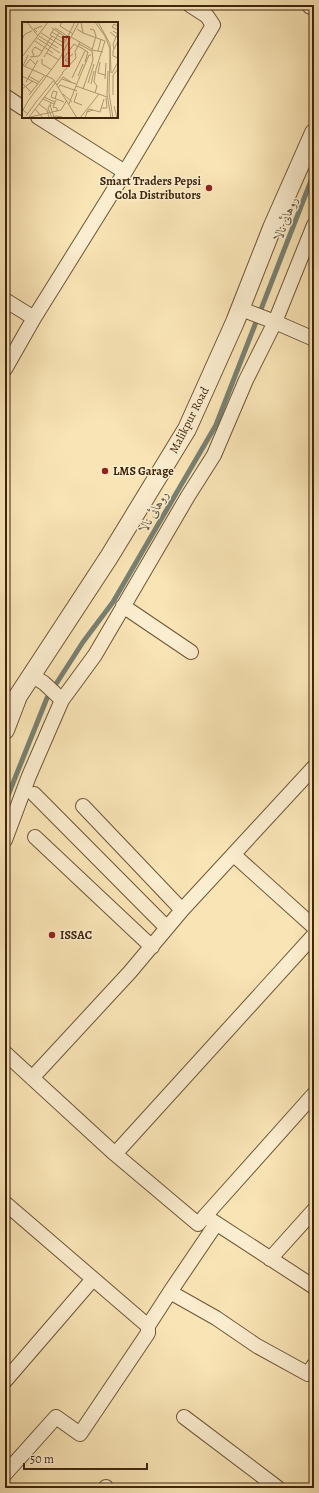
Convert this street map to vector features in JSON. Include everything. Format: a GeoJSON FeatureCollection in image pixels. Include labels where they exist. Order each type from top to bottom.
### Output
{"type":"FeatureCollection","features":[{"type":"Feature","properties":{"kind":"street"},"geometry":{"type":"LineString","coordinates":[[5,369],[34,318],[125,172],[213,25],[207,16],[190,5]]}},
{"type":"Feature","properties":{"kind":"street"},"geometry":{"type":"LineString","coordinates":[[5,96],[22,107]]}},
{"type":"Feature","properties":{"kind":"street"},"geometry":{"type":"LineString","coordinates":[[40,118],[125,172]]}},
{"type":"Feature","properties":{"kind":"street","name":"Malikpur Road"},"geometry":{"type":"LineString","coordinates":[[5,730],[18,696],[37,679],[109,557],[187,430],[246,311],[272,228],[314,133]]}},
{"type":"Feature","properties":{"kind":"street"},"geometry":{"type":"LineString","coordinates":[[5,840],[60,698],[95,655],[188,496],[214,455],[246,380],[275,322],[314,225]]}},
{"type":"Feature","properties":{"kind":"street"},"geometry":{"type":"LineString","coordinates":[[5,300],[34,318]]}},
{"type":"Feature","properties":{"kind":"street"},"geometry":{"type":"LineString","coordinates":[[246,311],[314,339]]}},
{"type":"Feature","properties":{"kind":"street"},"geometry":{"type":"LineString","coordinates":[[123,606],[191,652]]}},
{"type":"Feature","properties":{"kind":"street"},"geometry":{"type":"LineString","coordinates":[[37,679],[60,698]]}},
{"type":"Feature","properties":{"kind":"street"},"geometry":{"type":"LineString","coordinates":[[32,1078],[130,972],[182,910],[314,767]]}},
{"type":"Feature","properties":{"kind":"street"},"geometry":{"type":"LineString","coordinates":[[34,794],[167,928]]}},
{"type":"Feature","properties":{"kind":"street"},"geometry":{"type":"LineString","coordinates":[[83,806],[182,910]]}},
{"type":"Feature","properties":{"kind":"street"},"geometry":{"type":"LineString","coordinates":[[35,837],[152,947]]}},
{"type":"Feature","properties":{"kind":"street"},"geometry":{"type":"LineString","coordinates":[[234,855],[314,926]]}},
{"type":"Feature","properties":{"kind":"street"},"geometry":{"type":"LineString","coordinates":[[114,1154],[314,935]]}},
{"type":"Feature","properties":{"kind":"street"},"geometry":{"type":"LineString","coordinates":[[5,1052],[114,1154],[198,1224],[210,1220]]}},
{"type":"Feature","properties":{"kind":"street"},"geometry":{"type":"LineString","coordinates":[[5,1474],[56,1417],[80,1434],[148,1333],[148,1326],[170,1292],[210,1220],[314,1094]]}},
{"type":"Feature","properties":{"kind":"street"},"geometry":{"type":"LineString","coordinates":[[5,1203],[148,1326]]}},
{"type":"Feature","properties":{"kind":"street"},"geometry":{"type":"LineString","coordinates":[[270,1259],[314,1210]]}},
{"type":"Feature","properties":{"kind":"street"},"geometry":{"type":"LineString","coordinates":[[210,1220],[314,1287]]}},
{"type":"Feature","properties":{"kind":"street"},"geometry":{"type":"LineString","coordinates":[[5,1380],[93,1279]]}},
{"type":"Feature","properties":{"kind":"street"},"geometry":{"type":"LineString","coordinates":[[170,1292],[216,1318],[257,1346],[308,1374],[314,1365]]}},
{"type":"Feature","properties":{"kind":"street"},"geometry":{"type":"LineString","coordinates":[[184,1417],[278,1488]]}},
{"type":"Feature","properties":{"kind":"waterway","name":"روہائی نالا"},"geometry":{"type":"LineString","coordinates":[[5,803],[47,698],[83,642],[113,602],[216,425],[314,173]]}},
{"type":"Feature","properties":{"kind":"place","name":"Smart Traders Pepsi Cola Distributors"},"geometry":{"type":"Point","coordinates":[209,188]}},
{"type":"Feature","properties":{"kind":"place","name":"LMS Garage"},"geometry":{"type":"Point","coordinates":[105,471]}},
{"type":"Feature","properties":{"kind":"place","name":"ISSAC"},"geometry":{"type":"Point","coordinates":[52,935]}}]}
